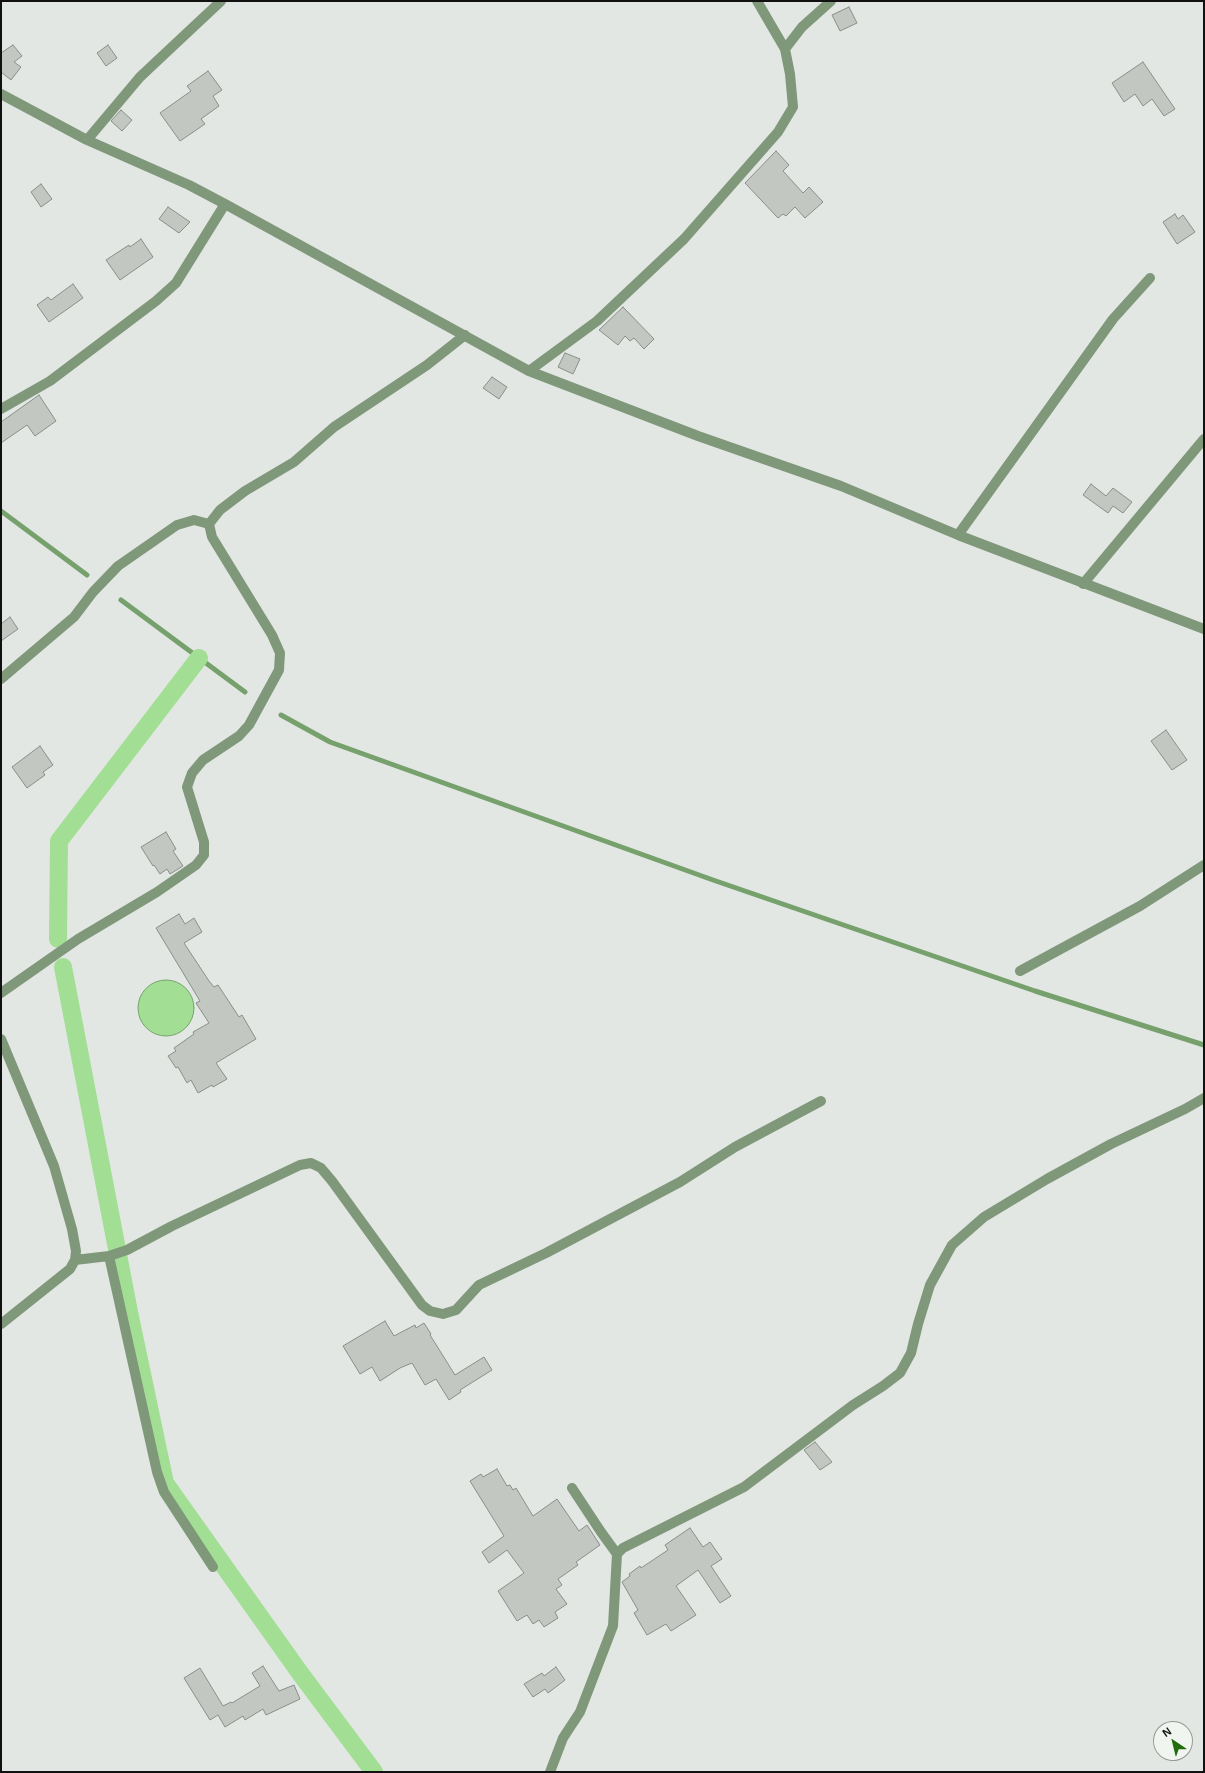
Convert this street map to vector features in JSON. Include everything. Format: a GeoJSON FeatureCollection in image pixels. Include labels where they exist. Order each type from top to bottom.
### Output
{"type":"FeatureCollection","features":[{"type":"Feature","properties":{"kind":"street"},"geometry":{"type":"LineString","coordinates":[[87,140],[140,77],[221,1]]}},
{"type":"Feature","properties":{"kind":"street"},"geometry":{"type":"LineString","coordinates":[[529,371],[597,321],[684,239],[778,132],[792,107],[790,74],[785,49],[757,1]]}},
{"type":"Feature","properties":{"kind":"street"},"geometry":{"type":"LineString","coordinates":[[785,49],[802,27],[831,1]]}},
{"type":"Feature","properties":{"kind":"street"},"geometry":{"type":"LineString","coordinates":[[1,94],[87,140],[189,185],[529,371],[698,436],[841,486],[958,535],[1204,629]]}},
{"type":"Feature","properties":{"kind":"street"},"geometry":{"type":"LineString","coordinates":[[1,409],[50,381],[156,301],[176,283],[225,204]]}},
{"type":"Feature","properties":{"kind":"street"},"geometry":{"type":"LineString","coordinates":[[958,535],[1112,319],[1150,278]]}},
{"type":"Feature","properties":{"kind":"street"},"geometry":{"type":"LineString","coordinates":[[208,524],[220,510],[245,491],[294,462],[334,427],[427,365],[465,335]]}},
{"type":"Feature","properties":{"kind":"street"},"geometry":{"type":"LineString","coordinates":[[1083,584],[1204,439]]}},
{"type":"Feature","properties":{"kind":"street"},"geometry":{"type":"LineString","coordinates":[[1,679],[74,617],[93,592],[118,566],[177,525],[194,520],[208,524]]}},
{"type":"Feature","properties":{"kind":"street"},"geometry":{"type":"LineString","coordinates":[[1,993],[78,939],[157,892],[196,865],[204,855],[204,842],[188,787],[192,773],[204,760],[239,736],[249,725],[279,670],[280,653],[272,635],[212,537],[208,524]]}},
{"type":"Feature","properties":{"kind":"street"},"geometry":{"type":"LineString","coordinates":[[1020,971],[1140,906],[1204,865]]}},
{"type":"Feature","properties":{"kind":"street"},"geometry":{"type":"LineString","coordinates":[[1,1039],[54,1166],[72,1229],[76,1251],[75,1260],[70,1269],[1,1324]]}},
{"type":"Feature","properties":{"kind":"street"},"geometry":{"type":"LineString","coordinates":[[617,1554],[623,1548],[744,1487],[853,1405],[883,1386],[900,1372],[911,1353],[930,1285],[952,1245],[984,1217],[1046,1179],[1111,1144],[1185,1109],[1204,1098]]}},
{"type":"Feature","properties":{"kind":"street"},"geometry":{"type":"LineString","coordinates":[[75,1260],[111,1255],[127,1250],[186,1219],[300,1165],[311,1163],[321,1168],[332,1180],[422,1305],[430,1311],[444,1314],[456,1310],[479,1285],[546,1253],[680,1182],[735,1147],[821,1101]]}},
{"type":"Feature","properties":{"kind":"street"},"geometry":{"type":"LineString","coordinates":[[111,1255],[157,1472],[164,1492],[213,1567]]}},
{"type":"Feature","properties":{"kind":"street"},"geometry":{"type":"LineString","coordinates":[[550,1772],[563,1738],[580,1712],[613,1626],[617,1554],[606,1540],[572,1488]]}},
{"type":"Feature","properties":{"kind":"shaded area"},"geometry":{"type":"Polygon","coordinates":[[[166,980],[177,982],[186,988],[192,997],[194,1008],[192,1019],[186,1028],[177,1034],[166,1036],[155,1034],[146,1028],[140,1019],[138,1008],[140,997],[146,988],[155,982],[166,980]]]}},
{"type":"Feature","properties":{"kind":"building"},"geometry":{"type":"Polygon","coordinates":[[[849,7],[857,23],[840,31],[832,15],[849,7]]]}},
{"type":"Feature","properties":{"kind":"building"},"geometry":{"type":"Polygon","coordinates":[[[13,45],[22,56],[14,62],[21,67],[11,80],[1,72],[1,53],[13,45]]]}},
{"type":"Feature","properties":{"kind":"building"},"geometry":{"type":"Polygon","coordinates":[[[108,45],[117,58],[106,66],[97,53],[108,45]]]}},
{"type":"Feature","properties":{"kind":"building"},"geometry":{"type":"Polygon","coordinates":[[[1143,62],[1175,109],[1164,116],[1152,99],[1143,106],[1135,94],[1124,102],[1112,83],[1143,62]]]}},
{"type":"Feature","properties":{"kind":"building"},"geometry":{"type":"Polygon","coordinates":[[[208,71],[222,90],[213,96],[219,106],[201,119],[205,124],[180,141],[160,113],[191,91],[187,86],[208,71]]]}},
{"type":"Feature","properties":{"kind":"building"},"geometry":{"type":"Polygon","coordinates":[[[121,110],[132,120],[122,131],[111,121],[121,110]]]}},
{"type":"Feature","properties":{"kind":"building"},"geometry":{"type":"Polygon","coordinates":[[[776,151],[789,165],[783,171],[803,193],[809,187],[823,202],[805,218],[795,207],[786,216],[783,214],[778,218],[745,183],[776,151]]]}},
{"type":"Feature","properties":{"kind":"building"},"geometry":{"type":"Polygon","coordinates":[[[41,184],[52,199],[41,207],[31,192],[41,184]]]}},
{"type":"Feature","properties":{"kind":"building"},"geometry":{"type":"Polygon","coordinates":[[[168,207],[190,222],[179,233],[159,219],[168,207]]]}},
{"type":"Feature","properties":{"kind":"building"},"geometry":{"type":"Polygon","coordinates":[[[1175,214],[1178,219],[1183,215],[1195,232],[1177,244],[1163,222],[1175,214]]]}},
{"type":"Feature","properties":{"kind":"building"},"geometry":{"type":"Polygon","coordinates":[[[141,239],[153,257],[120,280],[106,260],[129,245],[130,247],[141,239]]]}},
{"type":"Feature","properties":{"kind":"building"},"geometry":{"type":"Polygon","coordinates":[[[73,284],[83,298],[49,322],[37,305],[48,297],[51,300],[73,284]]]}},
{"type":"Feature","properties":{"kind":"building"},"geometry":{"type":"Polygon","coordinates":[[[623,307],[654,339],[644,349],[634,338],[630,341],[625,336],[618,345],[599,330],[623,307]]]}},
{"type":"Feature","properties":{"kind":"building"},"geometry":{"type":"Polygon","coordinates":[[[565,353],[580,359],[573,374],[558,367],[565,353]]]}},
{"type":"Feature","properties":{"kind":"building"},"geometry":{"type":"Polygon","coordinates":[[[492,377],[507,387],[499,399],[483,388],[492,377]]]}},
{"type":"Feature","properties":{"kind":"building"},"geometry":{"type":"Polygon","coordinates":[[[39,395],[56,421],[35,436],[27,425],[1,443],[1,422],[39,395]]]}},
{"type":"Feature","properties":{"kind":"building"},"geometry":{"type":"Polygon","coordinates":[[[1091,484],[1106,496],[1113,488],[1132,502],[1123,513],[1113,506],[1108,513],[1083,495],[1091,484]]]}},
{"type":"Feature","properties":{"kind":"building"},"geometry":{"type":"Polygon","coordinates":[[[10,617],[18,629],[1,641],[1,624],[10,617]]]}},
{"type":"Feature","properties":{"kind":"building"},"geometry":{"type":"Polygon","coordinates":[[[1166,730],[1187,760],[1172,770],[1151,741],[1166,730]]]}},
{"type":"Feature","properties":{"kind":"building"},"geometry":{"type":"Polygon","coordinates":[[[40,746],[53,765],[43,772],[45,775],[27,788],[12,767],[40,746]]]}},
{"type":"Feature","properties":{"kind":"building"},"geometry":{"type":"Polygon","coordinates":[[[166,832],[176,849],[173,851],[183,866],[170,874],[167,869],[160,874],[141,847],[166,832]]]}},
{"type":"Feature","properties":{"kind":"building"},"geometry":{"type":"Polygon","coordinates":[[[179,914],[185,924],[194,918],[202,932],[184,943],[209,981],[214,987],[218,985],[239,1017],[242,1015],[256,1039],[216,1063],[227,1079],[198,1093],[191,1080],[187,1083],[178,1067],[176,1068],[168,1056],[176,1051],[174,1048],[194,1034],[193,1032],[209,1023],[196,1003],[200,1001],[156,928],[179,914]]]}},
{"type":"Feature","properties":{"kind":"building"},"geometry":{"type":"Polygon","coordinates":[[[385,1321],[394,1336],[415,1325],[416,1328],[424,1323],[455,1375],[484,1357],[492,1370],[460,1390],[461,1392],[449,1400],[436,1379],[425,1385],[412,1363],[400,1368],[380,1381],[372,1367],[360,1374],[343,1346],[385,1321]]]}},
{"type":"Feature","properties":{"kind":"building"},"geometry":{"type":"Polygon","coordinates":[[[815,1442],[832,1462],[820,1470],[804,1450],[815,1442]]]}},
{"type":"Feature","properties":{"kind":"building"},"geometry":{"type":"Polygon","coordinates":[[[497,1469],[507,1486],[510,1485],[513,1490],[516,1488],[533,1516],[557,1499],[579,1531],[587,1525],[600,1545],[576,1562],[578,1565],[558,1579],[562,1585],[556,1589],[567,1604],[555,1612],[558,1618],[544,1627],[539,1620],[533,1624],[527,1615],[517,1621],[498,1591],[524,1573],[507,1550],[489,1563],[482,1552],[504,1536],[470,1481],[481,1474],[483,1477],[497,1469]]]}},
{"type":"Feature","properties":{"kind":"building"},"geometry":{"type":"Polygon","coordinates":[[[690,1528],[703,1547],[710,1542],[722,1559],[711,1566],[731,1596],[720,1603],[698,1570],[676,1586],[696,1615],[671,1631],[666,1624],[647,1635],[634,1613],[638,1610],[622,1582],[630,1576],[629,1574],[640,1566],[641,1568],[668,1550],[665,1545],[690,1528]]]}},
{"type":"Feature","properties":{"kind":"building"},"geometry":{"type":"Polygon","coordinates":[[[263,1666],[279,1691],[294,1685],[300,1699],[266,1715],[263,1709],[245,1720],[243,1716],[225,1727],[218,1715],[210,1720],[184,1678],[200,1668],[223,1706],[231,1702],[232,1703],[260,1686],[252,1673],[263,1666]]]}},
{"type":"Feature","properties":{"kind":"building"},"geometry":{"type":"Polygon","coordinates":[[[556,1667],[565,1680],[548,1693],[545,1689],[533,1697],[524,1684],[542,1673],[544,1676],[556,1667]]]}},
{"type":"Feature","properties":{"kind":"waterway"},"geometry":{"type":"LineString","coordinates":[[1,511],[87,575]]}},
{"type":"Feature","properties":{"kind":"waterway"},"geometry":{"type":"LineString","coordinates":[[121,600],[245,692]]}},
{"type":"Feature","properties":{"kind":"waterway"},"geometry":{"type":"LineString","coordinates":[[58,939],[59,841],[199,658]]}},
{"type":"Feature","properties":{"kind":"waterway"},"geometry":{"type":"LineString","coordinates":[[281,715],[330,742],[713,880],[1035,991],[1204,1045]]}},
{"type":"Feature","properties":{"kind":"waterway"},"geometry":{"type":"LineString","coordinates":[[63,967],[129,1312],[165,1483],[300,1673],[374,1772]]}}]}
